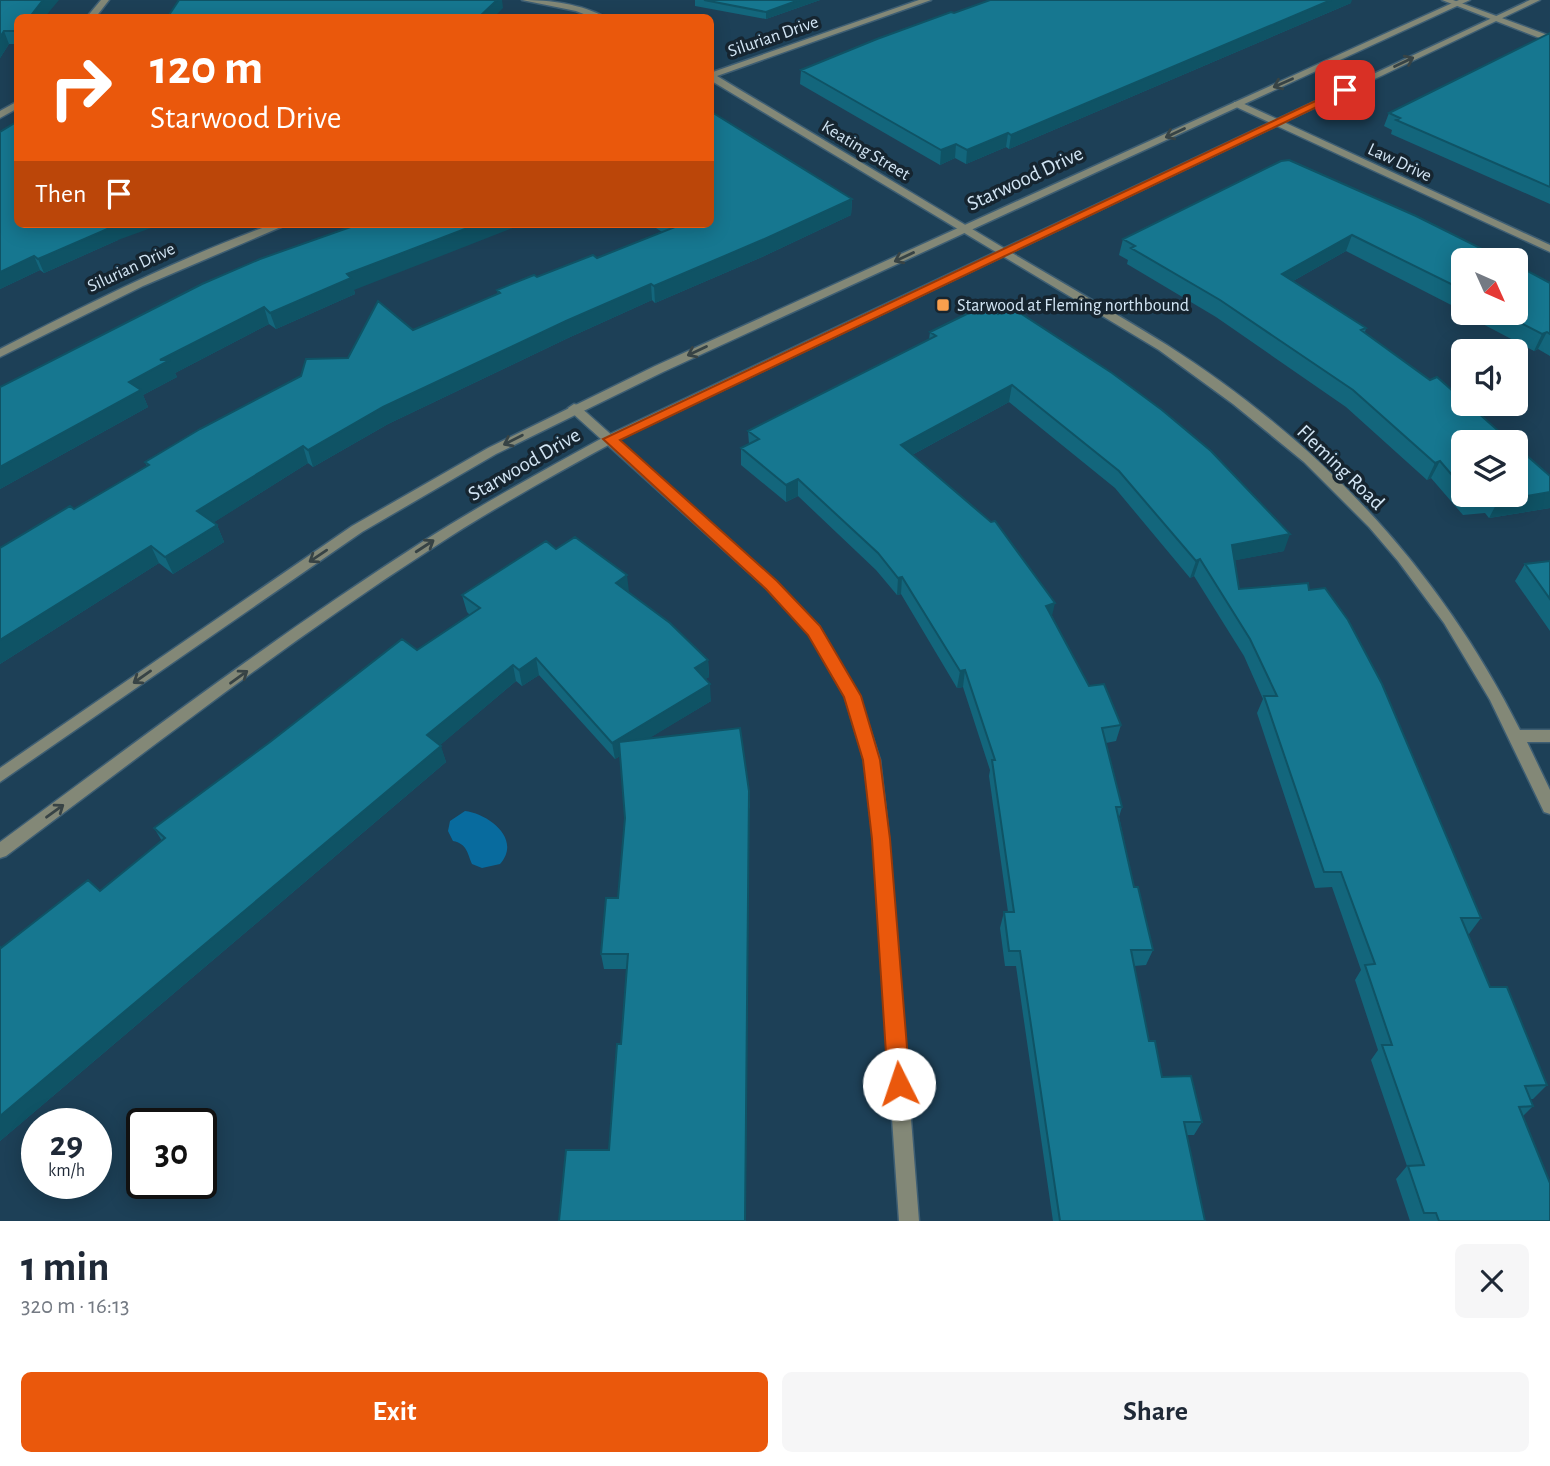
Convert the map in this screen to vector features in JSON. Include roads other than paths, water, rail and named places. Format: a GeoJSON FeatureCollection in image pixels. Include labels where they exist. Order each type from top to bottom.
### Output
{"type":"FeatureCollection","features":[{"type":"Feature","properties":{"kind":"street"},"geometry":{"type":"LineString","coordinates":[[93,14],[105,0]]}},
{"type":"Feature","properties":{"kind":"street"},"geometry":{"type":"LineString","coordinates":[[526,0],[592,14]]}},
{"type":"Feature","properties":{"kind":"street","name":"Silurian Drive"},"geometry":{"type":"LineString","coordinates":[[714,75],[927,0]]}},
{"type":"Feature","properties":{"kind":"street"},"geometry":{"type":"LineString","coordinates":[[1446,0],[1461,2],[1496,19],[1550,39]]}},
{"type":"Feature","properties":{"kind":"street","name":"Starwood Drive"},"geometry":{"type":"LineString","coordinates":[[0,851],[331,610],[415,553],[522,487],[610,439],[1536,0]]}},
{"type":"Feature","properties":{"kind":"street","name":"Starwood Drive"},"geometry":{"type":"LineString","coordinates":[[0,776],[357,529],[434,482],[574,408],[1461,2]]}},
{"type":"Feature","properties":{"kind":"street","name":"Keating Street"},"geometry":{"type":"LineString","coordinates":[[714,78],[1004,252]]}},
{"type":"Feature","properties":{"kind":"street","name":"Law Drive"},"geometry":{"type":"LineString","coordinates":[[1237,104],[1550,248]]}},
{"type":"Feature","properties":{"kind":"street","name":"Silurian Drive"},"geometry":{"type":"LineString","coordinates":[[0,354],[95,303],[188,260],[272,228]]}},
{"type":"Feature","properties":{"kind":"street","name":"Fleming Road"},"geometry":{"type":"LineString","coordinates":[[1004,252],[1204,376],[1290,442],[1333,481],[1431,593],[1494,694],[1550,807]]}},
{"type":"Feature","properties":{"kind":"street"},"geometry":{"type":"LineString","coordinates":[[574,408],[780,594],[814,630],[852,696],[872,760],[881,839],[909,1221]]}},
{"type":"Feature","properties":{"kind":"street"},"geometry":{"type":"LineString","coordinates":[[1517,736],[1550,736]]}},
{"type":"Feature","properties":{"kind":"water"},"geometry":{"type":"Polygon","coordinates":[[[465,811],[484,817],[500,829],[507,846],[506,855],[500,864],[482,868],[472,864],[464,846],[453,841],[448,831],[450,821],[465,811]]]}},
{"type":"Feature","properties":{"kind":"place","name":"Starwood at Fleming northbound"},"geometry":{"type":"Point","coordinates":[943,305]}}]}
